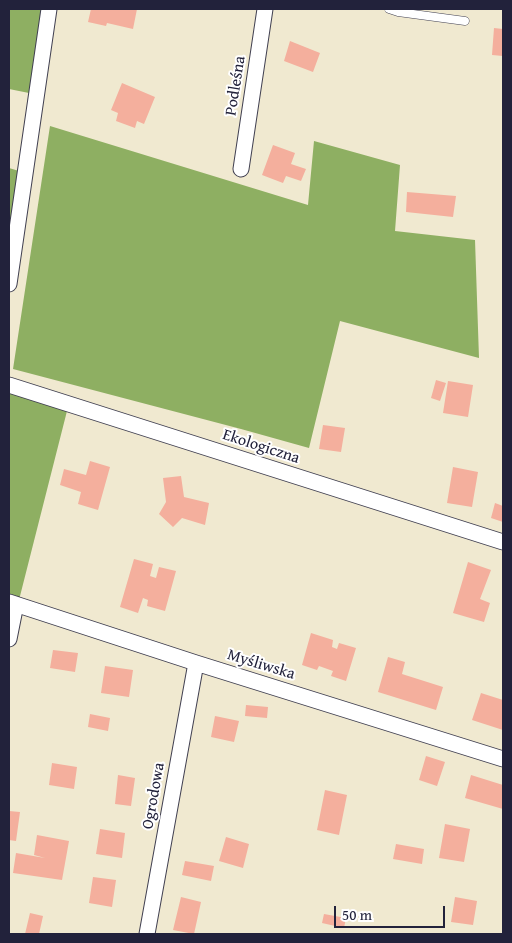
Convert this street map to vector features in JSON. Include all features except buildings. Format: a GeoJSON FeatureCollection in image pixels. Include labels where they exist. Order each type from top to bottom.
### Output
{"type":"FeatureCollection","features":[{"type":"Feature","properties":{"kind":"street"},"geometry":{"type":"LineString","coordinates":[[9,284],[49,9]]}},
{"type":"Feature","properties":{"kind":"street","name":"Podleśna"},"geometry":{"type":"LineString","coordinates":[[241,169],[265,9]]}},
{"type":"Feature","properties":{"kind":"street","name":"Ekologiczna"},"geometry":{"type":"LineString","coordinates":[[9,385],[503,542]]}},
{"type":"Feature","properties":{"kind":"street"},"geometry":{"type":"LineString","coordinates":[[9,639],[12,603]]}},
{"type":"Feature","properties":{"kind":"street","name":"Myśliwska"},"geometry":{"type":"LineString","coordinates":[[12,603],[503,759]]}},
{"type":"Feature","properties":{"kind":"street","name":"Ogrodowa"},"geometry":{"type":"LineString","coordinates":[[147,934],[196,663]]}},
{"type":"Feature","properties":{"kind":"lane"},"geometry":{"type":"LineString","coordinates":[[389,9],[398,12],[465,21]]}},
{"type":"Feature","properties":{"kind":"green space"},"geometry":{"type":"Polygon","coordinates":[[[9,9],[44,9],[29,93],[9,89],[9,9]]]}},
{"type":"Feature","properties":{"kind":"green space"},"geometry":{"type":"Polygon","coordinates":[[[50,126],[308,205],[314,141],[400,165],[395,231],[475,240],[479,358],[340,321],[309,448],[13,369],[50,126]]]}},
{"type":"Feature","properties":{"kind":"green space"},"geometry":{"type":"Polygon","coordinates":[[[9,168],[19,171],[9,257],[9,168]]]}},
{"type":"Feature","properties":{"kind":"green space"},"geometry":{"type":"Polygon","coordinates":[[[9,390],[67,411],[19,600],[9,597],[9,390]]]}}]}
